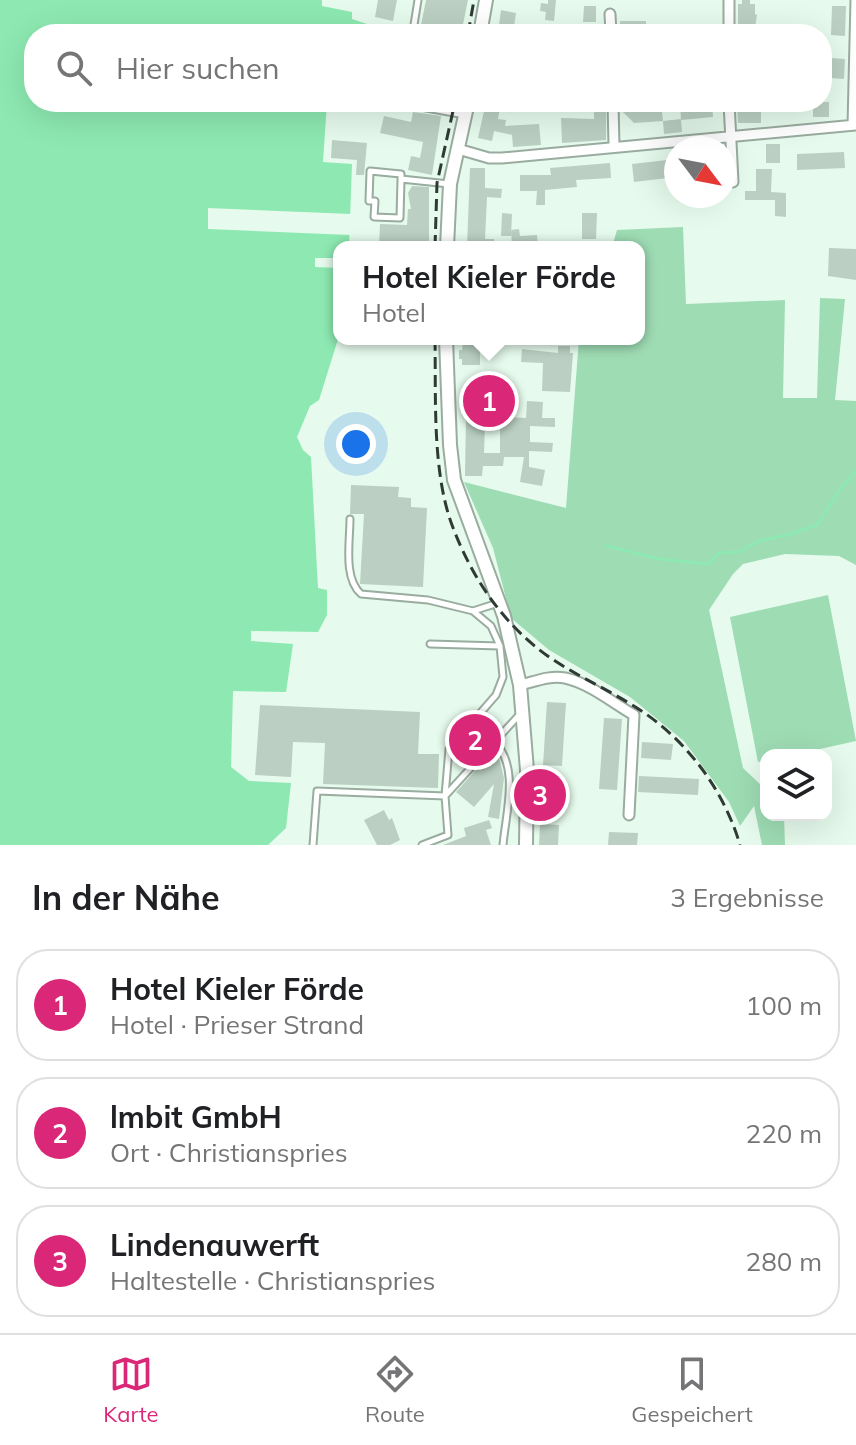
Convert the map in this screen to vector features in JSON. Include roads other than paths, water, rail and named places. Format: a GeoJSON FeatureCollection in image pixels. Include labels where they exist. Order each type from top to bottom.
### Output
{"type":"FeatureCollection","features":[{"type":"Feature","properties":{"kind":"street"},"geometry":{"type":"LineString","coordinates":[[482,24],[486,0]]}},
{"type":"Feature","properties":{"kind":"street"},"geometry":{"type":"LineString","coordinates":[[729,0],[729,24]]}},
{"type":"Feature","properties":{"kind":"street"},"geometry":{"type":"LineString","coordinates":[[729,112],[729,136],[854,125],[856,0]]}},
{"type":"Feature","properties":{"kind":"street"},"geometry":{"type":"LineString","coordinates":[[610,14],[610,24]]}},
{"type":"Feature","properties":{"kind":"street"},"geometry":{"type":"LineString","coordinates":[[447,241],[450,184],[466,112]]}},
{"type":"Feature","properties":{"kind":"street"},"geometry":{"type":"LineString","coordinates":[[613,112],[614,146]]}},
{"type":"Feature","properties":{"kind":"street"},"geometry":{"type":"LineString","coordinates":[[458,149],[489,158],[502,158],[664,142]]}},
{"type":"Feature","properties":{"kind":"street"},"geometry":{"type":"LineString","coordinates":[[446,345],[454,480],[499,603],[513,647],[520,685],[527,770],[526,845]]}},
{"type":"Feature","properties":{"kind":"street"},"geometry":{"type":"LineString","coordinates":[[520,685],[548,678],[565,678],[588,687],[634,715],[629,815]]}},
{"type":"Feature","properties":{"kind":"lane"},"geometry":{"type":"LineString","coordinates":[[414,24],[418,0]]}},
{"type":"Feature","properties":{"kind":"lane"},"geometry":{"type":"LineString","coordinates":[[370,171],[401,174],[401,179],[400,218],[374,217],[375,201],[369,201],[370,171]]}},
{"type":"Feature","properties":{"kind":"lane"},"geometry":{"type":"LineString","coordinates":[[401,179],[450,184]]}},
{"type":"Feature","properties":{"kind":"lane"},"geometry":{"type":"LineString","coordinates":[[350,519],[350,573],[354,588],[361,594],[428,600],[473,611],[491,626],[500,646],[503,677],[496,695],[449,749],[445,796],[448,835],[452,845]]}},
{"type":"Feature","properties":{"kind":"lane"},"geometry":{"type":"LineString","coordinates":[[473,611],[499,603]]}},
{"type":"Feature","properties":{"kind":"lane"},"geometry":{"type":"LineString","coordinates":[[430,644],[500,646]]}},
{"type":"Feature","properties":{"kind":"lane"},"geometry":{"type":"LineString","coordinates":[[445,796],[523,710]]}},
{"type":"Feature","properties":{"kind":"lane"},"geometry":{"type":"LineString","coordinates":[[494,741],[504,750],[510,766],[503,845]]}},
{"type":"Feature","properties":{"kind":"lane"},"geometry":{"type":"LineString","coordinates":[[313,845],[317,791],[445,796]]}},
{"type":"Feature","properties":{"kind":"lane"},"geometry":{"type":"LineString","coordinates":[[422,845],[448,835]]}},
{"type":"Feature","properties":{"kind":"waterway"},"geometry":{"type":"LineString","coordinates":[[607,546],[659,559],[708,564],[719,553],[739,552],[759,541],[817,525],[856,471]]}},
{"type":"Feature","properties":{"kind":"railway"},"geometry":{"type":"LineString","coordinates":[[470,24],[474,0]]}},
{"type":"Feature","properties":{"kind":"railway"},"geometry":{"type":"LineString","coordinates":[[435,241],[437,183],[453,112]]}},
{"type":"Feature","properties":{"kind":"railway"},"geometry":{"type":"LineString","coordinates":[[435,345],[436,434],[441,481],[452,525],[480,583],[505,617],[535,646],[562,666],[637,708],[687,750],[724,805],[740,845]]}},
{"type":"Feature","properties":{"kind":"place","name":"Hotel Kieler Förde"},"geometry":{"type":"Point","coordinates":[489,401]}},
{"type":"Feature","properties":{"kind":"place","name":"lmbit GmbH"},"geometry":{"type":"Point","coordinates":[475,740]}},
{"type":"Feature","properties":{"kind":"place","name":"Lindenauwerft"},"geometry":{"type":"Point","coordinates":[540,795]}}]}
